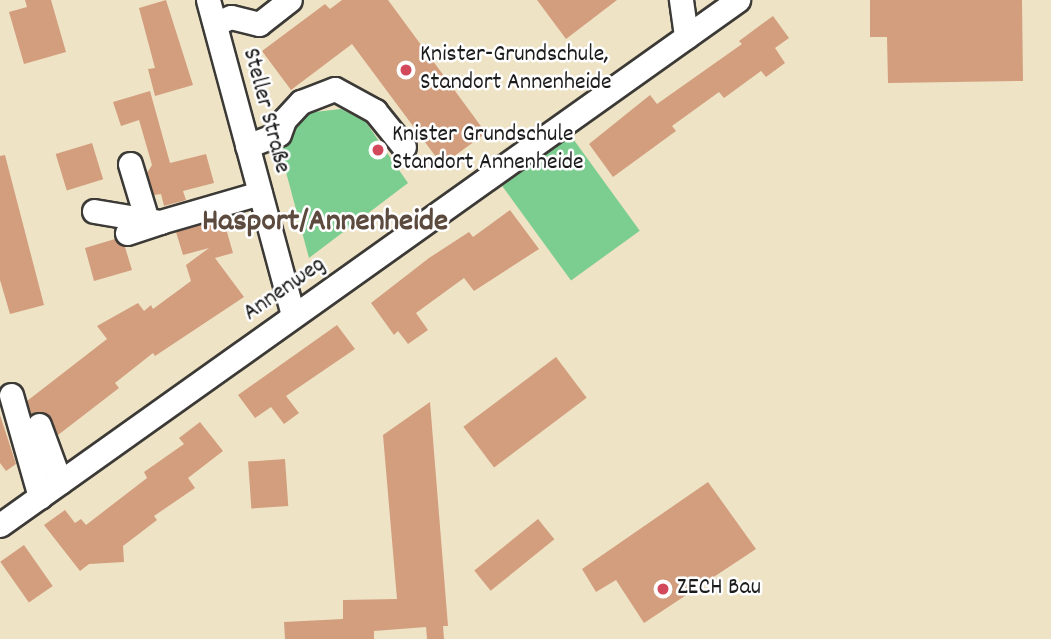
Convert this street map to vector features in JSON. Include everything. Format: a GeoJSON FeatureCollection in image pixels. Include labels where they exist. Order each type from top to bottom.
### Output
{"type":"FeatureCollection","features":[{"type":"Feature","properties":{"kind":"street","name":"Steller Straße"},"geometry":{"type":"LineString","coordinates":[[208,0],[226,14],[247,146],[293,316]]}},
{"type":"Feature","properties":{"kind":"street"},"geometry":{"type":"LineString","coordinates":[[226,14],[259,24],[289,0]]}},
{"type":"Feature","properties":{"kind":"street"},"geometry":{"type":"LineString","coordinates":[[681,0],[686,37]]}},
{"type":"Feature","properties":{"kind":"street","name":"Annenweg"},"geometry":{"type":"LineString","coordinates":[[0,525],[738,0]]}},
{"type":"Feature","properties":{"kind":"street"},"geometry":{"type":"LineString","coordinates":[[247,146],[279,134],[284,120],[302,102],[335,89],[375,111],[404,147]]}},
{"type":"Feature","properties":{"kind":"street"},"geometry":{"type":"LineString","coordinates":[[130,164],[153,219]]}},
{"type":"Feature","properties":{"kind":"street"},"geometry":{"type":"LineString","coordinates":[[127,233],[153,219],[260,192]]}},
{"type":"Feature","properties":{"kind":"street"},"geometry":{"type":"LineString","coordinates":[[93,211],[153,219]]}},
{"type":"Feature","properties":{"kind":"street"},"geometry":{"type":"LineString","coordinates":[[10,395],[40,497]]}},
{"type":"Feature","properties":{"kind":"street"},"geometry":{"type":"LineString","coordinates":[[39,425],[60,482]]}},
{"type":"Feature","properties":{"kind":"green space"},"geometry":{"type":"Polygon","coordinates":[[[341,109],[365,121],[408,183],[309,258],[275,131],[305,113],[341,109]]]}},
{"type":"Feature","properties":{"kind":"green space"},"geometry":{"type":"Polygon","coordinates":[[[571,136],[640,231],[571,281],[502,186],[571,136]]]}},
{"type":"Feature","properties":{"kind":"building"},"geometry":{"type":"Polygon","coordinates":[[[25,0],[51,0],[66,52],[24,64],[9,12],[27,7],[25,0]]]}},
{"type":"Feature","properties":{"kind":"building"},"geometry":{"type":"Polygon","coordinates":[[[166,0],[193,85],[155,96],[148,69],[155,68],[139,8],[166,0]]]}},
{"type":"Feature","properties":{"kind":"building","name":"Knister-Grundschule, Standort Annenheide"},"geometry":{"type":"Polygon","coordinates":[[[342,0],[388,0],[486,133],[442,165],[352,44],[291,90],[262,51],[325,4],[330,9],[342,0]]]}},
{"type":"Feature","properties":{"kind":"building"},"geometry":{"type":"Polygon","coordinates":[[[537,0],[617,0],[566,39],[537,0]]]}},
{"type":"Feature","properties":{"kind":"building"},"geometry":{"type":"Polygon","coordinates":[[[870,0],[1022,0],[1023,81],[888,83],[887,37],[870,37],[870,0]]]}},
{"type":"Feature","properties":{"kind":"building"},"geometry":{"type":"Polygon","coordinates":[[[773,16],[789,38],[775,48],[785,63],[766,77],[761,71],[724,98],[719,92],[672,126],[676,131],[613,177],[589,144],[650,95],[657,104],[742,44],[739,41],[773,16]]]}},
{"type":"Feature","properties":{"kind":"building"},"geometry":{"type":"Polygon","coordinates":[[[150,91],[170,163],[206,154],[214,183],[183,191],[186,200],[164,206],[161,194],[154,195],[147,173],[152,165],[139,120],[121,126],[113,102],[150,91]]]}},
{"type":"Feature","properties":{"kind":"building"},"geometry":{"type":"Polygon","coordinates":[[[92,143],[103,179],[67,190],[56,154],[92,143]]]}},
{"type":"Feature","properties":{"kind":"building"},"geometry":{"type":"Polygon","coordinates":[[[5,155],[44,305],[10,314],[0,280],[0,156],[5,155]]]}},
{"type":"Feature","properties":{"kind":"building"},"geometry":{"type":"Polygon","coordinates":[[[510,210],[539,249],[474,291],[464,278],[416,313],[428,330],[408,344],[398,331],[394,335],[371,303],[429,258],[469,232],[473,237],[510,210]]]}},
{"type":"Feature","properties":{"kind":"building"},"geometry":{"type":"Polygon","coordinates":[[[223,218],[233,253],[215,258],[244,297],[155,356],[153,353],[115,383],[119,388],[58,435],[47,414],[31,414],[27,401],[107,339],[97,326],[138,303],[144,311],[151,305],[153,309],[191,281],[186,265],[209,248],[183,255],[176,232],[223,218]]]}},
{"type":"Feature","properties":{"kind":"building"},"geometry":{"type":"Polygon","coordinates":[[[115,239],[125,247],[132,270],[94,281],[85,248],[115,239]]]}},
{"type":"Feature","properties":{"kind":"building"},"geometry":{"type":"Polygon","coordinates":[[[337,325],[355,349],[286,396],[299,413],[284,424],[271,407],[255,418],[238,395],[337,325]]]}},
{"type":"Feature","properties":{"kind":"building"},"geometry":{"type":"Polygon","coordinates":[[[556,357],[587,398],[494,468],[463,427],[556,357]]]}},
{"type":"Feature","properties":{"kind":"building"},"geometry":{"type":"Polygon","coordinates":[[[430,402],[448,626],[443,626],[444,639],[427,639],[426,627],[374,631],[374,639],[285,639],[284,622],[343,619],[343,600],[397,599],[383,435],[430,402]]]}},
{"type":"Feature","properties":{"kind":"building"},"geometry":{"type":"Polygon","coordinates":[[[0,415],[16,464],[6,471],[0,463],[0,415]]]}},
{"type":"Feature","properties":{"kind":"building"},"geometry":{"type":"Polygon","coordinates":[[[200,422],[223,451],[188,478],[195,488],[154,516],[157,520],[123,546],[124,562],[89,564],[80,571],[44,525],[65,510],[75,523],[81,519],[86,525],[147,478],[144,472],[184,444],[179,438],[200,422]]]}},
{"type":"Feature","properties":{"kind":"building"},"geometry":{"type":"Polygon","coordinates":[[[285,459],[288,506],[251,508],[248,462],[285,459]]]}},
{"type":"Feature","properties":{"kind":"building"},"geometry":{"type":"Polygon","coordinates":[[[708,482],[756,549],[644,623],[616,580],[596,592],[582,569],[708,482]]]}},
{"type":"Feature","properties":{"kind":"building"},"geometry":{"type":"Polygon","coordinates":[[[538,519],[554,539],[491,591],[474,571],[538,519]]]}},
{"type":"Feature","properties":{"kind":"building"},"geometry":{"type":"Polygon","coordinates":[[[24,545],[53,586],[29,603],[0,562],[24,545]]]}},
{"type":"Feature","properties":{"kind":"place","name":"Knister-Grundschule, Standort Annenheide"},"geometry":{"type":"Point","coordinates":[406,70]}},
{"type":"Feature","properties":{"kind":"place","name":"Knister Grundschule Standort Annenheide"},"geometry":{"type":"Point","coordinates":[378,150]}},
{"type":"Feature","properties":{"kind":"place","name":"ZECH Bau"},"geometry":{"type":"Point","coordinates":[663,589]}},
{"type":"Feature","properties":{"kind":"district","name":"Hasport/Annenheide"},"geometry":{"type":"Point","coordinates":[325,223]}}]}
